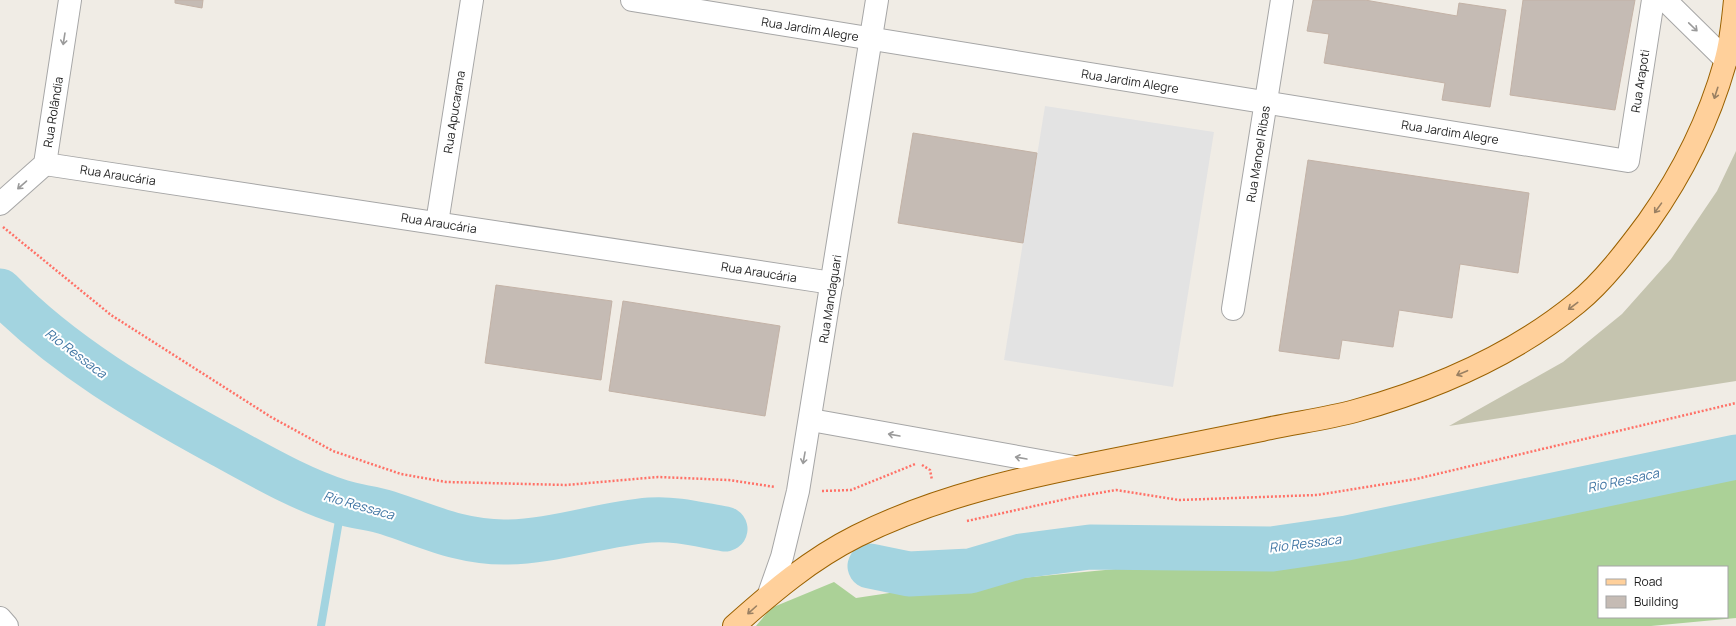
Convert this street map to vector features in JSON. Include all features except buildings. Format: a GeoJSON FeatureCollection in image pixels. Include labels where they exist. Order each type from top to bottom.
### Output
{"type":"FeatureCollection","features":[{"type":"Feature","properties":{"kind":"main road"},"geometry":{"type":"LineString","coordinates":[[734,626],[769,594],[798,572],[857,536],[900,517],[977,490],[1074,467],[1353,411],[1426,389],[1485,363],[1539,332],[1580,301],[1625,253],[1662,202],[1690,155],[1714,99],[1726,60],[1736,0]]}},
{"type":"Feature","properties":{"kind":"street","name":"Rua Rolândia"},"geometry":{"type":"LineString","coordinates":[[0,204],[45,164],[70,0]]}},
{"type":"Feature","properties":{"kind":"street","name":"Rua Apucarana"},"geometry":{"type":"LineString","coordinates":[[436,223],[472,0]]}},
{"type":"Feature","properties":{"kind":"street","name":"Rua Jardim Alegre"},"geometry":{"type":"LineString","coordinates":[[632,0],[1628,161]]}},
{"type":"Feature","properties":{"kind":"street","name":"Rua Mandaguari"},"geometry":{"type":"LineString","coordinates":[[769,594],[792,522],[811,420],[877,0]]}},
{"type":"Feature","properties":{"kind":"street","name":"Rua Manoel Ribas"},"geometry":{"type":"LineString","coordinates":[[1233,309],[1282,0]]}},
{"type":"Feature","properties":{"kind":"street","name":"Rua Arapoti"},"geometry":{"type":"LineString","coordinates":[[1628,161],[1653,0]]}},
{"type":"Feature","properties":{"kind":"street"},"geometry":{"type":"LineString","coordinates":[[1665,0],[1726,60]]}},
{"type":"Feature","properties":{"kind":"street","name":"Rua Araucária"},"geometry":{"type":"LineString","coordinates":[[45,164],[832,283]]}},
{"type":"Feature","properties":{"kind":"street"},"geometry":{"type":"LineString","coordinates":[[811,420],[1074,467]]}},
{"type":"Feature","properties":{"kind":"street"},"geometry":{"type":"LineString","coordinates":[[0,618],[7,626]]}},
{"type":"Feature","properties":{"kind":"shaded area"},"geometry":{"type":"Polygon","coordinates":[[[1045,106],[1214,132],[1173,387],[1004,360],[1045,106]]]}},
{"type":"Feature","properties":{"kind":"shaded area"},"geometry":{"type":"Polygon","coordinates":[[[1736,151],[1736,381],[1449,426],[1563,362],[1622,314],[1671,259],[1717,191],[1736,151]]]}},
{"type":"Feature","properties":{"kind":"green space"},"geometry":{"type":"Polygon","coordinates":[[[1736,469],[1736,618],[1651,626],[756,626],[771,608],[834,582],[856,598],[936,586],[1189,562],[1324,557],[1736,469]]]}},
{"type":"Feature","properties":{"kind":"waterway","name":"Rio Ressaca"},"geometry":{"type":"LineString","coordinates":[[0,291],[24,315],[77,357],[134,395],[251,461],[311,491],[341,502],[382,511],[459,536],[488,541],[504,542],[541,539],[613,525],[650,520],[678,521],[725,529]]}},
{"type":"Feature","properties":{"kind":"waterway","name":"Rio Ressaca"},"geometry":{"type":"LineString","coordinates":[[870,566],[909,574],[970,571],[1021,556],[1090,547],[1272,549],[1347,538],[1736,457]]}},
{"type":"Feature","properties":{"kind":"waterway"},"geometry":{"type":"LineString","coordinates":[[321,626],[342,503]]}}]}
